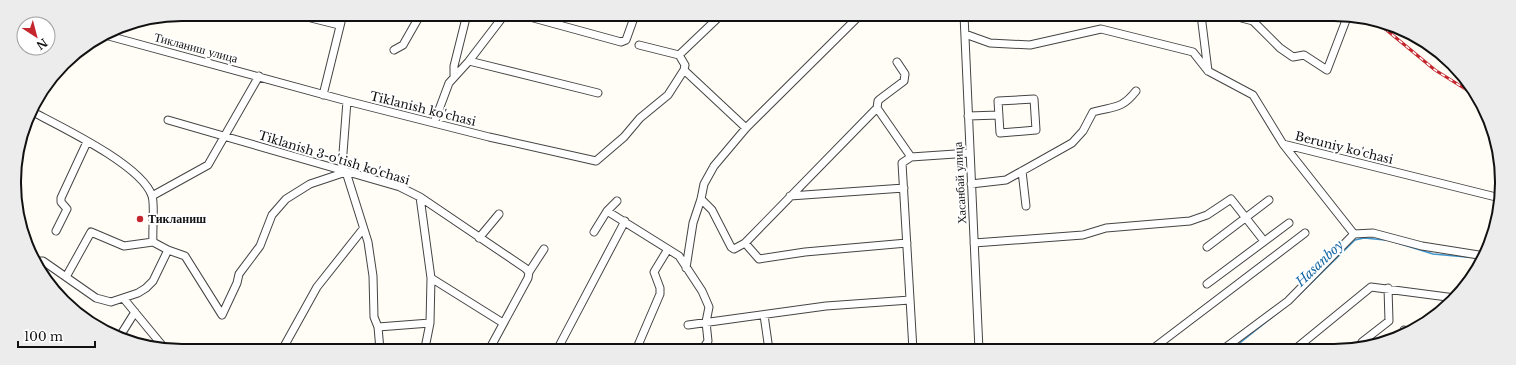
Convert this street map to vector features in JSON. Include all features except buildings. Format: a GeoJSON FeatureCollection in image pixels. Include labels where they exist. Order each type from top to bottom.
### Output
{"type":"FeatureCollection","features":[{"type":"Feature","properties":{"kind":"street"},"geometry":{"type":"LineString","coordinates":[[323,21],[339,25]]}},
{"type":"Feature","properties":{"kind":"street"},"geometry":{"type":"LineString","coordinates":[[323,95],[340,21]]}},
{"type":"Feature","properties":{"kind":"street"},"geometry":{"type":"LineString","coordinates":[[394,50],[403,45],[417,21]]}},
{"type":"Feature","properties":{"kind":"street"},"geometry":{"type":"LineString","coordinates":[[454,75],[454,66],[465,21]]}},
{"type":"Feature","properties":{"kind":"street"},"geometry":{"type":"LineString","coordinates":[[434,123],[447,87],[454,75],[469,61],[500,21]]}},
{"type":"Feature","properties":{"kind":"street"},"geometry":{"type":"LineString","coordinates":[[544,21],[621,42],[626,40],[630,35],[634,21]]}},
{"type":"Feature","properties":{"kind":"street"},"geometry":{"type":"LineString","coordinates":[[679,55],[715,21]]}},
{"type":"Feature","properties":{"kind":"street"},"geometry":{"type":"LineString","coordinates":[[686,268],[693,223],[702,199],[704,184],[710,172],[746,128],[854,21]]}},
{"type":"Feature","properties":{"kind":"street","name":"Хасанбай улица"},"geometry":{"type":"LineString","coordinates":[[964,21],[979,344]]}},
{"type":"Feature","properties":{"kind":"street"},"geometry":{"type":"LineString","coordinates":[[1202,21],[1208,71]]}},
{"type":"Feature","properties":{"kind":"street"},"geometry":{"type":"LineString","coordinates":[[1258,21],[1280,48],[1293,57],[1304,55],[1327,70],[1346,21]]}},
{"type":"Feature","properties":{"kind":"street","name":"Beruniy ko'chasi"},"geometry":{"type":"LineString","coordinates":[[965,34],[990,43],[1030,45],[1101,29],[1193,52],[1208,71],[1253,95],[1283,144],[1495,197]]}},
{"type":"Feature","properties":{"kind":"street","name":"Тикланиш улица"},"geometry":{"type":"LineString","coordinates":[[113,37],[259,76]]}},
{"type":"Feature","properties":{"kind":"street"},"geometry":{"type":"LineString","coordinates":[[639,45],[679,55],[685,66],[684,70],[746,128]]}},
{"type":"Feature","properties":{"kind":"street"},"geometry":{"type":"LineString","coordinates":[[469,61],[598,93]]}},
{"type":"Feature","properties":{"kind":"street"},"geometry":{"type":"LineString","coordinates":[[702,199],[712,210],[731,247],[734,249],[745,243],[877,108],[878,101],[904,81],[905,74],[897,62]]}},
{"type":"Feature","properties":{"kind":"street","name":"Tiklanish ko'chasi"},"geometry":{"type":"LineString","coordinates":[[259,76],[323,95],[434,123],[596,161],[618,142],[640,118],[668,95],[684,70]]}},
{"type":"Feature","properties":{"kind":"street"},"geometry":{"type":"LineString","coordinates":[[152,196],[208,165],[226,137],[259,76]]}},
{"type":"Feature","properties":{"kind":"street"},"geometry":{"type":"LineString","coordinates":[[971,184],[1006,180],[1022,172],[1072,143],[1082,131],[1093,112],[1117,108],[1130,98],[1136,91]]}},
{"type":"Feature","properties":{"kind":"street"},"geometry":{"type":"LineString","coordinates":[[1034,99],[1036,130],[1000,133],[999,115],[998,101],[1034,99]]}},
{"type":"Feature","properties":{"kind":"street"},"geometry":{"type":"LineString","coordinates":[[347,101],[342,166],[346,172],[368,242],[373,276],[374,317],[378,327],[380,344]]}},
{"type":"Feature","properties":{"kind":"street"},"geometry":{"type":"LineString","coordinates":[[877,108],[911,157]]}},
{"type":"Feature","properties":{"kind":"street"},"geometry":{"type":"LineString","coordinates":[[36,114],[117,160],[136,175],[152,196],[152,242]]}},
{"type":"Feature","properties":{"kind":"street"},"geometry":{"type":"LineString","coordinates":[[968,116],[999,115]]}},
{"type":"Feature","properties":{"kind":"street","name":"Tiklanish 3-o'tish ko'chasi"},"geometry":{"type":"LineString","coordinates":[[168,120],[400,187],[420,197],[529,272]]}},
{"type":"Feature","properties":{"kind":"street"},"geometry":{"type":"LineString","coordinates":[[56,231],[67,209],[61,202],[61,198],[87,142]]}},
{"type":"Feature","properties":{"kind":"street"},"geometry":{"type":"LineString","coordinates":[[1283,144],[1354,234]]}},
{"type":"Feature","properties":{"kind":"street"},"geometry":{"type":"LineString","coordinates":[[913,344],[902,163],[911,157],[970,153]]}},
{"type":"Feature","properties":{"kind":"street"},"geometry":{"type":"LineString","coordinates":[[66,278],[92,232],[124,246],[152,242],[185,256],[222,315],[237,283],[239,274],[260,246],[272,214],[286,199],[310,184],[346,172]]}},
{"type":"Feature","properties":{"kind":"street"},"geometry":{"type":"LineString","coordinates":[[1022,172],[1026,206]]}},
{"type":"Feature","properties":{"kind":"street"},"geometry":{"type":"LineString","coordinates":[[790,196],[904,188]]}},
{"type":"Feature","properties":{"kind":"street"},"geometry":{"type":"LineString","coordinates":[[420,197],[431,278],[430,322],[426,343]]}},
{"type":"Feature","properties":{"kind":"street"},"geometry":{"type":"LineString","coordinates":[[974,242],[1083,235],[1106,228],[1190,221],[1207,215],[1232,199],[1264,241]]}},
{"type":"Feature","properties":{"kind":"street"},"geometry":{"type":"LineString","coordinates":[[1207,247],[1269,200]]}},
{"type":"Feature","properties":{"kind":"street"},"geometry":{"type":"LineString","coordinates":[[594,232],[616,201]]}},
{"type":"Feature","properties":{"kind":"street"},"geometry":{"type":"LineString","coordinates":[[607,212],[625,221],[679,256],[702,291],[709,307],[706,322],[708,341],[706,344]]}},
{"type":"Feature","properties":{"kind":"street"},"geometry":{"type":"LineString","coordinates":[[480,238],[499,214]]}},
{"type":"Feature","properties":{"kind":"street"},"geometry":{"type":"LineString","coordinates":[[560,344],[625,221]]}},
{"type":"Feature","properties":{"kind":"street"},"geometry":{"type":"LineString","coordinates":[[1207,284],[1289,223]]}},
{"type":"Feature","properties":{"kind":"street"},"geometry":{"type":"LineString","coordinates":[[285,344],[318,287],[363,228]]}},
{"type":"Feature","properties":{"kind":"street"},"geometry":{"type":"LineString","coordinates":[[1159,344],[1305,233]]}},
{"type":"Feature","properties":{"kind":"street"},"geometry":{"type":"LineString","coordinates":[[1230,344],[1288,301],[1354,234],[1373,233],[1422,246],[1478,255]]}},
{"type":"Feature","properties":{"kind":"street"},"geometry":{"type":"LineString","coordinates":[[745,243],[759,259],[805,252],[907,243]]}},
{"type":"Feature","properties":{"kind":"street"},"geometry":{"type":"LineString","coordinates":[[492,344],[528,278],[529,272],[544,249]]}},
{"type":"Feature","properties":{"kind":"street"},"geometry":{"type":"LineString","coordinates":[[639,344],[660,294],[660,288],[654,272],[668,249]]}},
{"type":"Feature","properties":{"kind":"street"},"geometry":{"type":"LineString","coordinates":[[42,261],[100,300],[112,302],[138,293],[153,280],[168,250]]}},
{"type":"Feature","properties":{"kind":"street"},"geometry":{"type":"LineString","coordinates":[[431,278],[503,323]]}},
{"type":"Feature","properties":{"kind":"street"},"geometry":{"type":"LineString","coordinates":[[1301,344],[1371,287],[1448,297]]}},
{"type":"Feature","properties":{"kind":"street"},"geometry":{"type":"LineString","coordinates":[[1363,341],[1389,320],[1388,288]]}},
{"type":"Feature","properties":{"kind":"street"},"geometry":{"type":"LineString","coordinates":[[124,299],[160,343]]}},
{"type":"Feature","properties":{"kind":"street"},"geometry":{"type":"LineString","coordinates":[[688,325],[826,306],[910,300]]}},
{"type":"Feature","properties":{"kind":"street"},"geometry":{"type":"LineString","coordinates":[[122,332],[135,312]]}},
{"type":"Feature","properties":{"kind":"street"},"geometry":{"type":"LineString","coordinates":[[764,315],[768,344]]}},
{"type":"Feature","properties":{"kind":"street"},"geometry":{"type":"LineString","coordinates":[[378,327],[430,322]]}},
{"type":"Feature","properties":{"kind":"waterway","name":"Hasanboy"},"geometry":{"type":"LineString","coordinates":[[1298,296],[1355,240],[1364,238],[1385,240]]}},
{"type":"Feature","properties":{"kind":"waterway","name":"Hasanboy"},"geometry":{"type":"LineString","coordinates":[[1391,241],[1433,254],[1476,258]]}},
{"type":"Feature","properties":{"kind":"waterway","name":"Hasanboy"},"geometry":{"type":"LineString","coordinates":[[1239,344],[1280,311]]}},
{"type":"Feature","properties":{"kind":"railway"},"geometry":{"type":"LineString","coordinates":[[1387,31],[1435,70],[1465,89]]}},
{"type":"Feature","properties":{"kind":"place","name":"Тикланиш"},"geometry":{"type":"Point","coordinates":[140,219]}}]}
